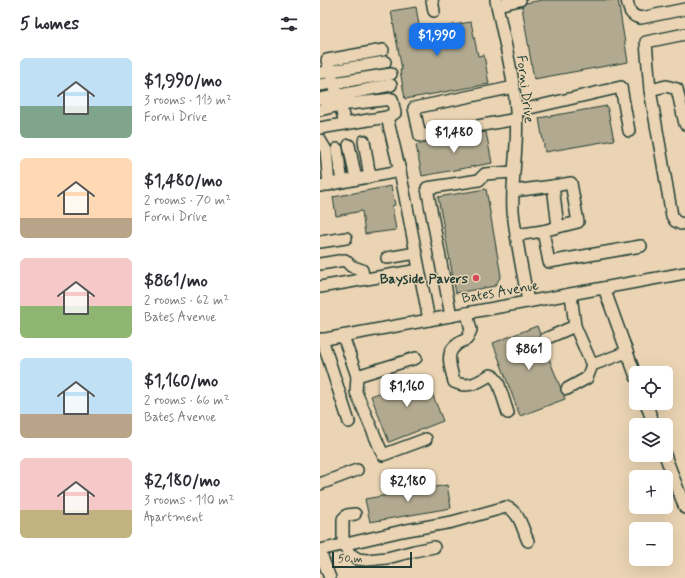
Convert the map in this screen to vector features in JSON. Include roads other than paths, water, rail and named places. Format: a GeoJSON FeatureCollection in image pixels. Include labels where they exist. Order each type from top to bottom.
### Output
{"type":"FeatureCollection","features":[{"type":"Feature","properties":{"kind":"street"},"geometry":{"type":"LineString","coordinates":[[432,0],[434,11]]}},
{"type":"Feature","properties":{"kind":"street"},"geometry":{"type":"LineString","coordinates":[[496,2],[520,0]]}},
{"type":"Feature","properties":{"kind":"street"},"geometry":{"type":"LineString","coordinates":[[628,0],[630,12],[635,17],[641,18],[685,9]]}},
{"type":"Feature","properties":{"kind":"street","name":"Forni Drive"},"geometry":{"type":"LineString","coordinates":[[496,2],[514,87],[516,142],[513,191],[516,235],[528,302]]}},
{"type":"Feature","properties":{"kind":"street"},"geometry":{"type":"LineString","coordinates":[[685,34],[646,42],[650,90],[672,216],[675,221],[681,224],[685,223]]}},
{"type":"Feature","properties":{"kind":"street"},"geometry":{"type":"LineString","coordinates":[[345,123],[333,82],[325,72],[324,60],[384,50]]}},
{"type":"Feature","properties":{"kind":"street"},"geometry":{"type":"LineString","coordinates":[[325,72],[385,62]]}},
{"type":"Feature","properties":{"kind":"street"},"geometry":{"type":"LineString","coordinates":[[320,85],[390,74]]}},
{"type":"Feature","properties":{"kind":"street"},"geometry":{"type":"LineString","coordinates":[[320,110],[338,101],[392,85]]}},
{"type":"Feature","properties":{"kind":"street"},"geometry":{"type":"LineString","coordinates":[[650,90],[666,86],[677,89],[685,124]]}},
{"type":"Feature","properties":{"kind":"street"},"geometry":{"type":"LineString","coordinates":[[514,87],[414,108],[420,136],[516,115],[621,87],[629,132]]}},
{"type":"Feature","properties":{"kind":"street"},"geometry":{"type":"LineString","coordinates":[[320,99],[338,101],[392,99],[395,113],[387,117],[320,128]]}},
{"type":"Feature","properties":{"kind":"street"},"geometry":{"type":"LineString","coordinates":[[387,117],[400,171],[429,320]]}},
{"type":"Feature","properties":{"kind":"street"},"geometry":{"type":"LineString","coordinates":[[320,140],[326,150],[325,186],[400,171]]}},
{"type":"Feature","properties":{"kind":"street"},"geometry":{"type":"LineString","coordinates":[[364,141],[370,177]]}},
{"type":"Feature","properties":{"kind":"street"},"geometry":{"type":"LineString","coordinates":[[349,145],[356,180]]}},
{"type":"Feature","properties":{"kind":"street"},"geometry":{"type":"LineString","coordinates":[[337,149],[342,182]]}},
{"type":"Feature","properties":{"kind":"street"},"geometry":{"type":"LineString","coordinates":[[451,316],[427,188],[479,180],[485,174],[513,172]]}},
{"type":"Feature","properties":{"kind":"street"},"geometry":{"type":"LineString","coordinates":[[513,191],[571,183],[578,222],[543,232],[516,235]]}},
{"type":"Feature","properties":{"kind":"street"},"geometry":{"type":"LineString","coordinates":[[553,186],[558,227]]}},
{"type":"Feature","properties":{"kind":"street"},"geometry":{"type":"LineString","coordinates":[[543,232],[549,262],[641,246]]}},
{"type":"Feature","properties":{"kind":"street"},"geometry":{"type":"LineString","coordinates":[[320,242],[346,238]]}},
{"type":"Feature","properties":{"kind":"street"},"geometry":{"type":"LineString","coordinates":[[387,258],[416,253]]}},
{"type":"Feature","properties":{"kind":"street"},"geometry":{"type":"LineString","coordinates":[[320,264],[346,260],[350,266],[362,270],[364,279]]}},
{"type":"Feature","properties":{"kind":"street"},"geometry":{"type":"LineString","coordinates":[[320,287],[419,270]]}},
{"type":"Feature","properties":{"kind":"street","name":"Bates Avenue"},"geometry":{"type":"LineString","coordinates":[[321,340],[685,273]]}},
{"type":"Feature","properties":{"kind":"street"},"geometry":{"type":"LineString","coordinates":[[604,288],[632,366]]}},
{"type":"Feature","properties":{"kind":"street"},"geometry":{"type":"LineString","coordinates":[[567,389],[587,378],[592,365],[575,326],[571,294]]}},
{"type":"Feature","properties":{"kind":"street"},"geometry":{"type":"LineString","coordinates":[[467,313],[471,330],[467,339],[457,343],[451,349],[451,369],[454,382],[460,385],[468,385],[479,382],[490,375],[493,376],[498,382],[508,413]]}},
{"type":"Feature","properties":{"kind":"street"},"geometry":{"type":"LineString","coordinates":[[545,339],[575,326]]}},
{"type":"Feature","properties":{"kind":"street"},"geometry":{"type":"LineString","coordinates":[[342,336],[357,376],[356,392],[384,455],[426,439]]}},
{"type":"Feature","properties":{"kind":"street"},"geometry":{"type":"LineString","coordinates":[[321,340],[325,369],[349,422]]}},
{"type":"Feature","properties":{"kind":"street"},"geometry":{"type":"LineString","coordinates":[[592,365],[627,352]]}},
{"type":"Feature","properties":{"kind":"street"},"geometry":{"type":"LineString","coordinates":[[357,376],[416,358]]}},
{"type":"Feature","properties":{"kind":"street"},"geometry":{"type":"LineString","coordinates":[[668,462],[685,508]]}},
{"type":"Feature","properties":{"kind":"street"},"geometry":{"type":"LineString","coordinates":[[320,484],[357,470]]}},
{"type":"Feature","properties":{"kind":"street"},"geometry":{"type":"LineString","coordinates":[[330,578],[320,551],[402,531],[452,522],[506,507],[514,510],[528,541]]}},
{"type":"Feature","properties":{"kind":"street"},"geometry":{"type":"LineString","coordinates":[[355,514],[347,516],[343,519],[343,545],[350,554],[358,559],[367,560],[387,558],[414,550],[434,547]]}},
{"type":"Feature","properties":{"kind":"place","name":"Bayside Pavers"},"geometry":{"type":"Point","coordinates":[476,278]}}]}
